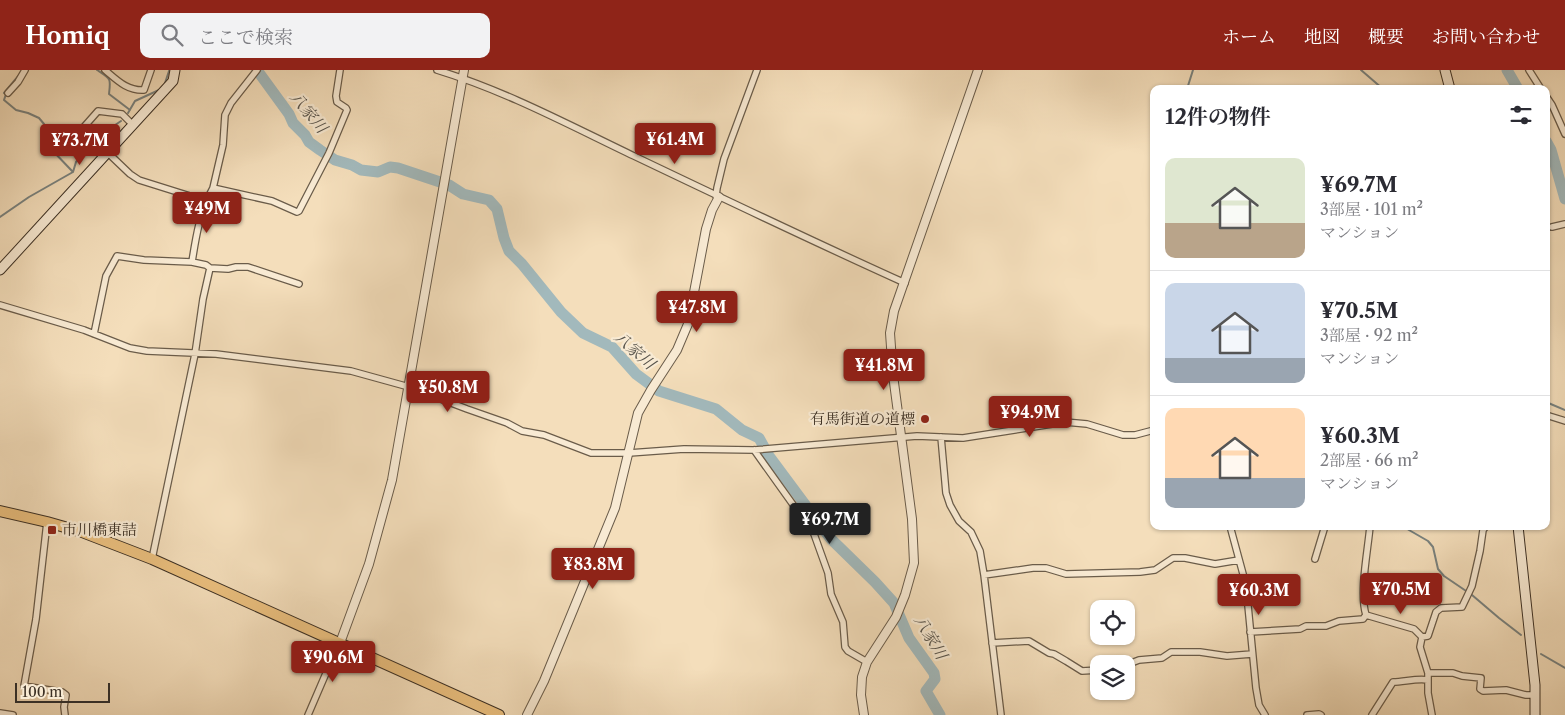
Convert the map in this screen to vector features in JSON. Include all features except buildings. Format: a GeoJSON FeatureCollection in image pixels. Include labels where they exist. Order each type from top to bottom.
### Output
{"type":"FeatureCollection","features":[{"type":"Feature","properties":{"kind":"highway"},"geometry":{"type":"LineString","coordinates":[[0,511],[47,522],[115,544],[152,559],[499,715]]}},
{"type":"Feature","properties":{"kind":"main road"},"geometry":{"type":"LineString","coordinates":[[0,270],[173,81],[175,70]]}},
{"type":"Feature","properties":{"kind":"main road"},"geometry":{"type":"LineString","coordinates":[[1445,70],[1449,85]]}},
{"type":"Feature","properties":{"kind":"main road"},"geometry":{"type":"LineString","coordinates":[[1518,530],[1535,695],[1535,715]]}},
{"type":"Feature","properties":{"kind":"street"},"geometry":{"type":"LineString","coordinates":[[8,93],[25,70]]}},
{"type":"Feature","properties":{"kind":"street"},"geometry":{"type":"LineString","coordinates":[[105,70],[121,84],[136,90],[144,90],[150,70]]}},
{"type":"Feature","properties":{"kind":"street"},"geometry":{"type":"LineString","coordinates":[[192,262],[197,231],[206,201],[213,188],[223,145],[225,115],[231,103],[257,70]]}},
{"type":"Feature","properties":{"kind":"street"},"geometry":{"type":"LineString","coordinates":[[213,188],[272,201],[297,212],[299,211],[329,153],[347,110],[337,102],[336,96],[340,70]]}},
{"type":"Feature","properties":{"kind":"street"},"geometry":{"type":"LineString","coordinates":[[437,70],[463,74],[905,283]]}},
{"type":"Feature","properties":{"kind":"street"},"geometry":{"type":"LineString","coordinates":[[527,715],[544,681],[614,508],[638,413],[677,350],[688,324],[706,229],[718,196],[717,188],[724,159],[757,70]]}},
{"type":"Feature","properties":{"kind":"street"},"geometry":{"type":"LineString","coordinates":[[864,715],[861,695],[862,677],[867,662],[896,617],[905,595],[914,563],[912,520],[902,436],[892,375],[890,334],[894,311],[978,70]]}},
{"type":"Feature","properties":{"kind":"street"},"geometry":{"type":"LineString","coordinates":[[1529,70],[1538,85]]}},
{"type":"Feature","properties":{"kind":"street"},"geometry":{"type":"LineString","coordinates":[[308,715],[340,643],[369,564],[392,480],[463,74]]}},
{"type":"Feature","properties":{"kind":"street"},"geometry":{"type":"LineString","coordinates":[[1550,104],[1565,134]]}},
{"type":"Feature","properties":{"kind":"street"},"geometry":{"type":"LineString","coordinates":[[71,150],[68,145],[98,111],[122,114],[133,125]]}},
{"type":"Feature","properties":{"kind":"street"},"geometry":{"type":"LineString","coordinates":[[108,153],[139,180],[206,201]]}},
{"type":"Feature","properties":{"kind":"street"},"geometry":{"type":"LineString","coordinates":[[1552,227],[1565,224]]}},
{"type":"Feature","properties":{"kind":"street"},"geometry":{"type":"LineString","coordinates":[[94,334],[106,276],[117,256],[144,260],[192,262],[206,265],[210,268],[248,268],[299,284]]}},
{"type":"Feature","properties":{"kind":"street"},"geometry":{"type":"LineString","coordinates":[[152,559],[195,354],[203,299],[210,268]]}},
{"type":"Feature","properties":{"kind":"street"},"geometry":{"type":"LineString","coordinates":[[0,305],[147,352],[216,354],[351,371],[409,387],[507,422],[522,431],[544,435],[591,453],[629,453],[684,449],[754,450],[902,436],[963,438],[1065,422],[1087,424],[1122,435],[1135,435],[1150,431]]}},
{"type":"Feature","properties":{"kind":"street"},"geometry":{"type":"LineString","coordinates":[[1550,416],[1565,421]]}},
{"type":"Feature","properties":{"kind":"street"},"geometry":{"type":"LineString","coordinates":[[941,437],[946,492],[950,505],[959,521],[971,532],[980,551],[1001,715]]}},
{"type":"Feature","properties":{"kind":"street"},"geometry":{"type":"LineString","coordinates":[[754,450],[814,534],[828,573],[831,594],[843,622],[845,647],[848,651],[867,662]]}},
{"type":"Feature","properties":{"kind":"street"},"geometry":{"type":"LineString","coordinates":[[47,522],[36,619],[24,686],[62,692],[66,695],[65,715]]}},
{"type":"Feature","properties":{"kind":"street"},"geometry":{"type":"LineString","coordinates":[[1231,530],[1246,585],[1259,705],[1265,715]]}},
{"type":"Feature","properties":{"kind":"street"},"geometry":{"type":"LineString","coordinates":[[1315,559],[1324,530]]}},
{"type":"Feature","properties":{"kind":"street"},"geometry":{"type":"LineString","coordinates":[[1366,615],[1364,585],[1370,530]]}},
{"type":"Feature","properties":{"kind":"street"},"geometry":{"type":"LineString","coordinates":[[1422,637],[1428,636],[1436,612],[1441,608],[1462,608],[1472,586],[1483,530]]}},
{"type":"Feature","properties":{"kind":"street"},"geometry":{"type":"LineString","coordinates":[[984,575],[1033,568],[1046,568],[1066,574],[1140,572],[1155,570],[1172,558],[1185,558],[1215,564],[1239,560]]}},
{"type":"Feature","properties":{"kind":"street"},"geometry":{"type":"LineString","coordinates":[[1250,632],[1300,629],[1306,626],[1326,626],[1340,621],[1363,619],[1366,615]]}},
{"type":"Feature","properties":{"kind":"street"},"geometry":{"type":"LineString","coordinates":[[1366,615],[1414,629],[1422,637]]}},
{"type":"Feature","properties":{"kind":"street"},"geometry":{"type":"LineString","coordinates":[[1422,637],[1420,647],[1428,676],[1428,693],[1432,715]]}},
{"type":"Feature","properties":{"kind":"street"},"geometry":{"type":"LineString","coordinates":[[992,643],[1029,641],[1082,671],[1090,671]]}},
{"type":"Feature","properties":{"kind":"street"},"geometry":{"type":"LineString","coordinates":[[1135,662],[1162,658],[1171,652],[1200,652],[1227,656],[1252,654]]}},
{"type":"Feature","properties":{"kind":"street"},"geometry":{"type":"LineString","coordinates":[[1372,715],[1393,682],[1408,682],[1428,676],[1453,672],[1462,676],[1481,678],[1480,688],[1483,691],[1506,690],[1526,695],[1535,695]]}},
{"type":"Feature","properties":{"kind":"street"},"geometry":{"type":"LineString","coordinates":[[0,713],[13,715]]}},
{"type":"Feature","properties":{"kind":"street"},"geometry":{"type":"LineString","coordinates":[[1307,715],[1321,715]]}},
{"type":"Feature","properties":{"kind":"waterway"},"geometry":{"type":"LineString","coordinates":[[97,70],[109,79],[109,94],[130,110]]}},
{"type":"Feature","properties":{"kind":"waterway","name":"八家川"},"geometry":{"type":"LineString","coordinates":[[257,70],[289,114],[293,123],[309,142],[335,160],[361,170],[378,172],[390,167],[398,168],[449,185],[463,194],[489,200],[497,209],[509,251],[561,312],[583,333],[612,347],[636,374],[659,391],[716,409],[742,430],[759,438],[769,456],[832,540],[894,603],[909,638],[934,673],[935,679],[926,691],[940,715]]}},
{"type":"Feature","properties":{"kind":"waterway"},"geometry":{"type":"LineString","coordinates":[[1188,85],[1193,70]]}},
{"type":"Feature","properties":{"kind":"waterway"},"geometry":{"type":"LineString","coordinates":[[1361,70],[1378,85]]}},
{"type":"Feature","properties":{"kind":"waterway"},"geometry":{"type":"LineString","coordinates":[[1507,70],[1516,85]]}},
{"type":"Feature","properties":{"kind":"waterway"},"geometry":{"type":"LineString","coordinates":[[165,83],[169,71]]}},
{"type":"Feature","properties":{"kind":"waterway"},"geometry":{"type":"LineString","coordinates":[[0,217],[29,197],[73,172],[51,149],[50,134],[39,118],[16,110],[4,100],[6,94],[4,93],[20,74]]}},
{"type":"Feature","properties":{"kind":"waterway"},"geometry":{"type":"LineString","coordinates":[[128,113],[135,101],[159,90]]}},
{"type":"Feature","properties":{"kind":"waterway"},"geometry":{"type":"LineString","coordinates":[[73,172],[76,162],[105,132],[121,121]]}},
{"type":"Feature","properties":{"kind":"waterway"},"geometry":{"type":"LineString","coordinates":[[1550,148],[1565,199]]}},
{"type":"Feature","properties":{"kind":"waterway"},"geometry":{"type":"LineString","coordinates":[[1550,404],[1565,410]]}},
{"type":"Feature","properties":{"kind":"waterway"},"geometry":{"type":"LineString","coordinates":[[1409,530],[1428,541],[1433,547],[1438,569],[1444,576],[1472,595],[1521,635]]}},
{"type":"Feature","properties":{"kind":"waterway"},"geometry":{"type":"LineString","coordinates":[[1541,654],[1565,668]]}},
{"type":"Feature","properties":{"kind":"place","name":"有馬街道の道標"},"geometry":{"type":"Point","coordinates":[925,419]}},
{"type":"Feature","properties":{"kind":"place","name":"市川橋東詰"},"geometry":{"type":"Point","coordinates":[52,530]}}]}
